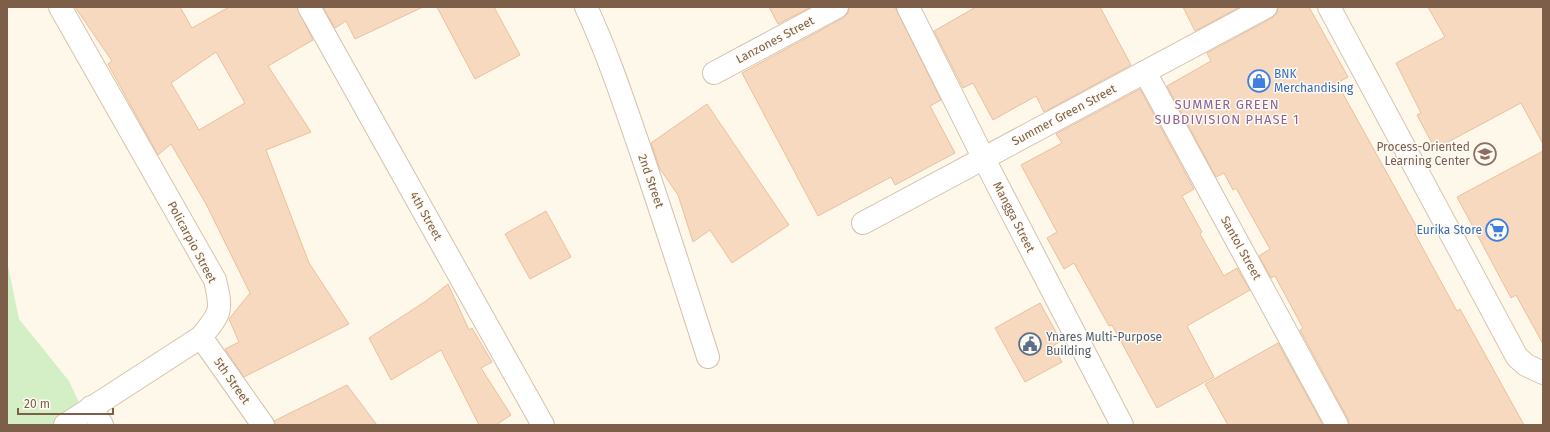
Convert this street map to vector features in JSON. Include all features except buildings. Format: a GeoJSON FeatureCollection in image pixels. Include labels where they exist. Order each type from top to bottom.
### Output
{"type":"FeatureCollection","features":[{"type":"Feature","properties":{"kind":"street","name":"Policarpio Street"},"geometry":{"type":"LineString","coordinates":[[60,7],[215,280],[221,306],[214,322],[201,337],[90,407],[65,425]]}},
{"type":"Feature","properties":{"kind":"street","name":"4th Street"},"geometry":{"type":"LineString","coordinates":[[309,7],[543,425]]}},
{"type":"Feature","properties":{"kind":"street","name":"2nd Street"},"geometry":{"type":"LineString","coordinates":[[586,7],[615,77],[708,357]]}},
{"type":"Feature","properties":{"kind":"street","name":"Lanzones Street"},"geometry":{"type":"LineString","coordinates":[[714,73],[837,7]]}},
{"type":"Feature","properties":{"kind":"street","name":"Mangga Street"},"geometry":{"type":"LineString","coordinates":[[908,7],[984,159],[1121,424]]}},
{"type":"Feature","properties":{"kind":"street","name":"Summer Green Street"},"geometry":{"type":"LineString","coordinates":[[863,223],[1266,7]]}},
{"type":"Feature","properties":{"kind":"street"},"geometry":{"type":"LineString","coordinates":[[1329,7],[1517,357],[1541,375]]}},
{"type":"Feature","properties":{"kind":"street","name":"Santol Street"},"geometry":{"type":"LineString","coordinates":[[1145,72],[1337,425]]}},
{"type":"Feature","properties":{"kind":"street","name":"5th Street"},"geometry":{"type":"LineString","coordinates":[[201,337],[263,425]]}},
{"type":"Feature","properties":{"kind":"street"},"geometry":{"type":"LineString","coordinates":[[90,407],[102,425]]}},
{"type":"Feature","properties":{"kind":"green space"},"geometry":{"type":"Polygon","coordinates":[[[7,261],[19,319],[69,381],[85,415],[71,425],[7,425],[7,261]]]}},
{"type":"Feature","properties":{"kind":"place","name":"BNK Merchandising"},"geometry":{"type":"Point","coordinates":[1259,81]}},
{"type":"Feature","properties":{"kind":"place","name":"Process-Oriented Learning Center"},"geometry":{"type":"Point","coordinates":[1485,154]}},
{"type":"Feature","properties":{"kind":"place","name":"Eurika Store"},"geometry":{"type":"Point","coordinates":[1497,230]}},
{"type":"Feature","properties":{"kind":"place","name":"Ynares Multi-Purpose Building"},"geometry":{"type":"Point","coordinates":[1030,344]}},
{"type":"Feature","properties":{"kind":"district","name":"SUMMER GREEN SUBDIVISION PHASE 1"},"geometry":{"type":"Point","coordinates":[1227,112]}}]}
